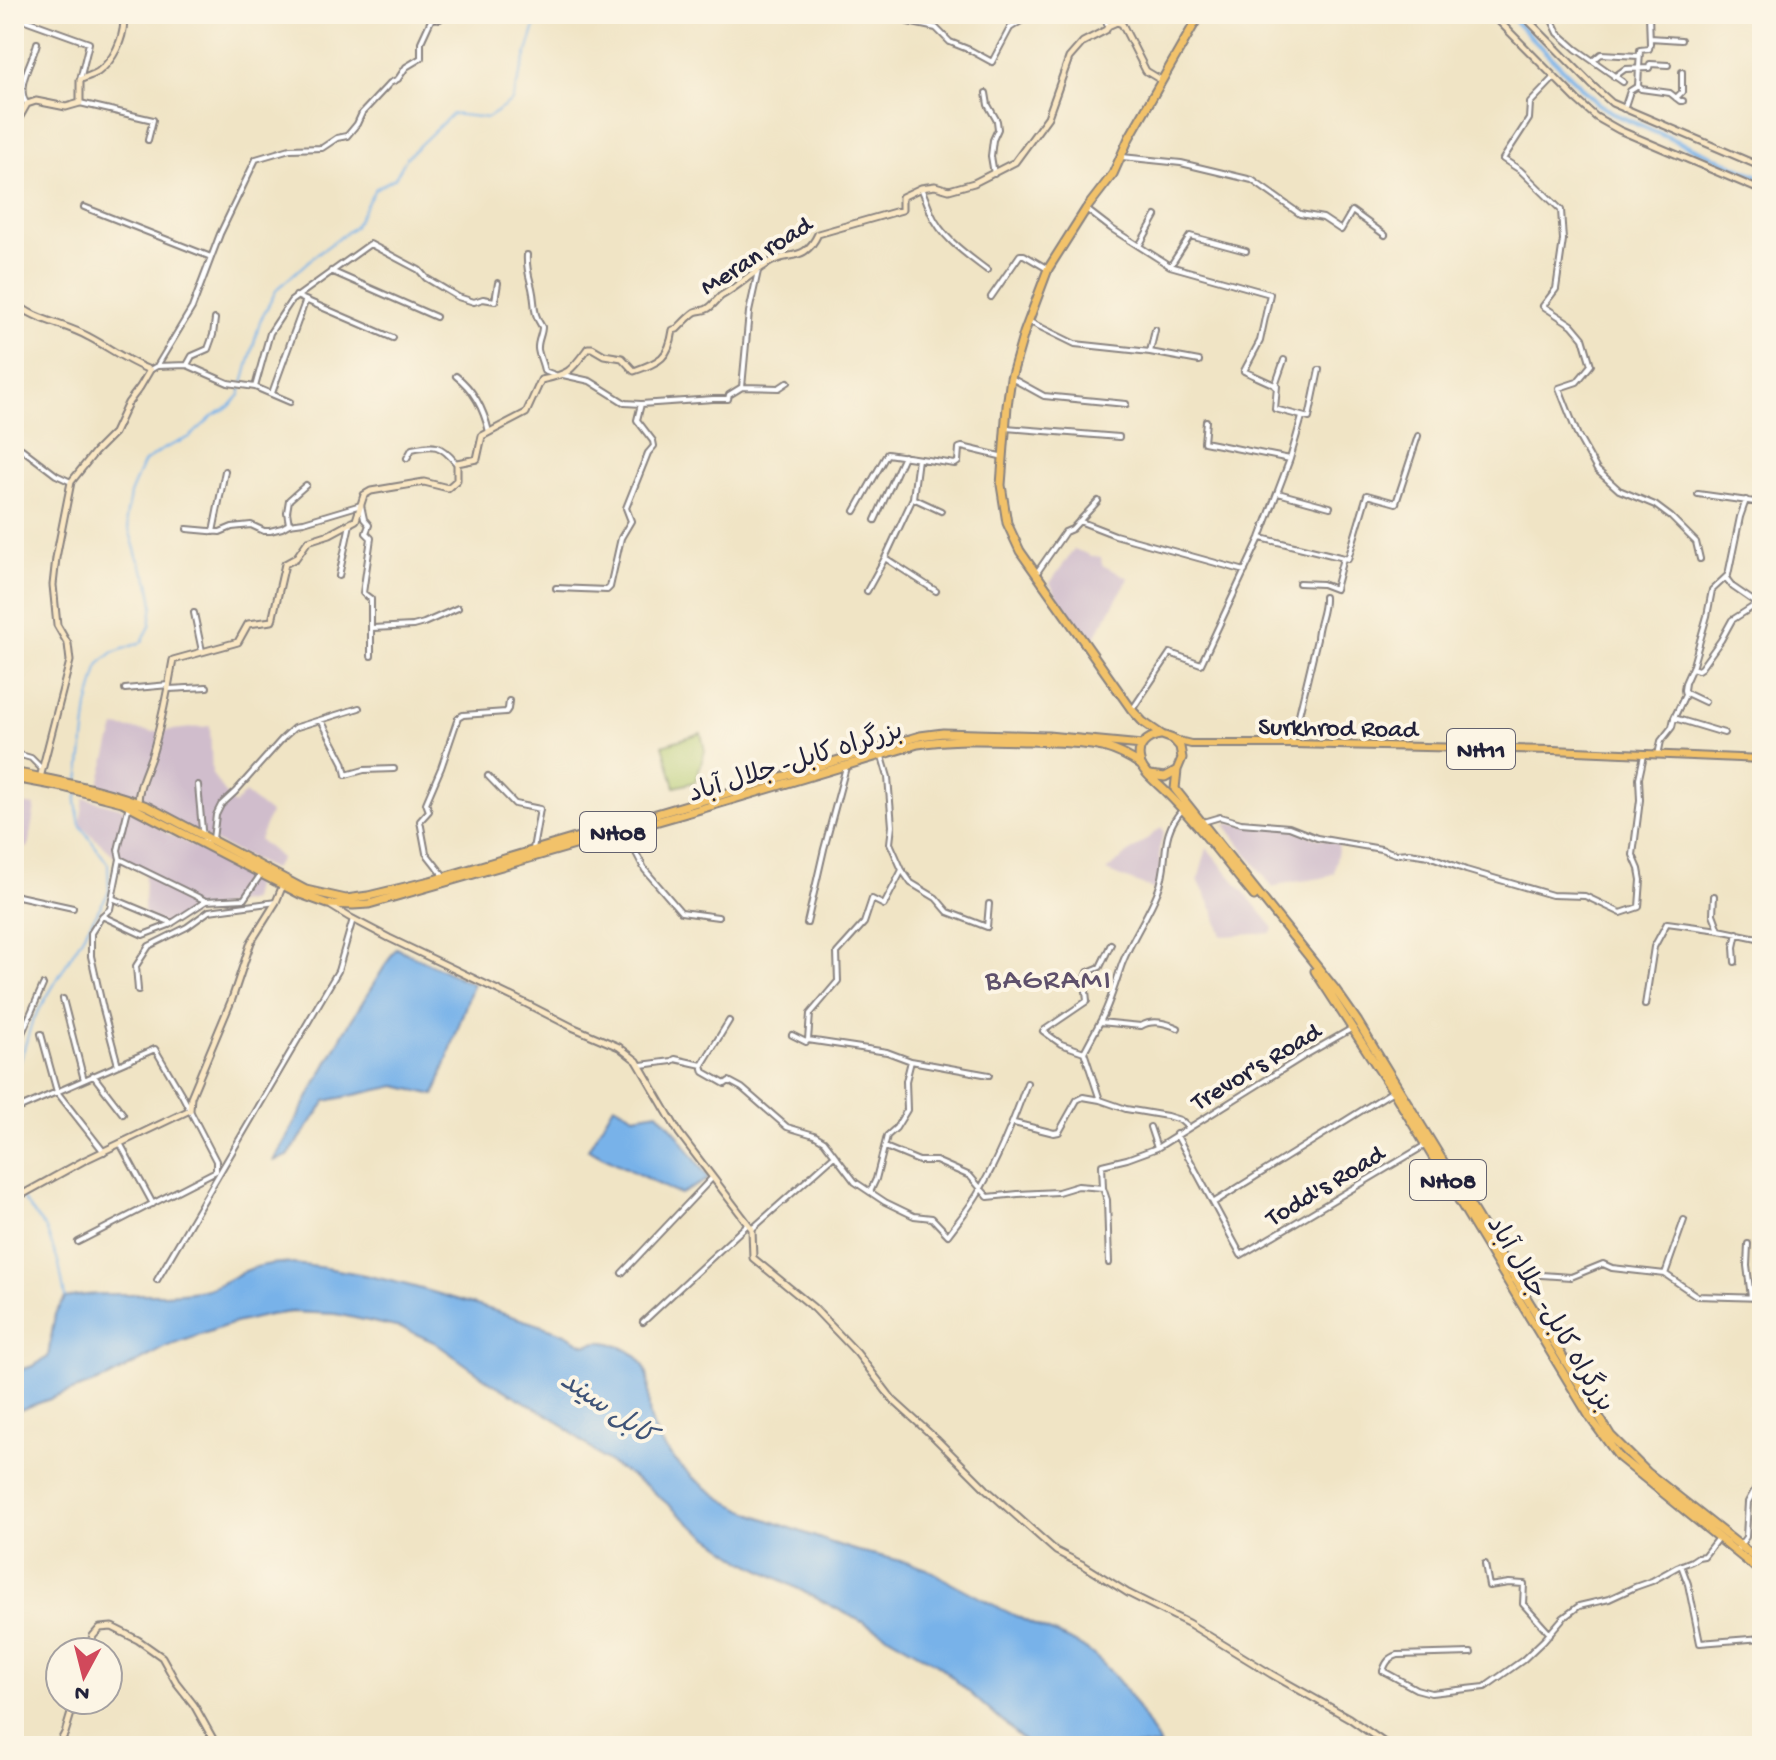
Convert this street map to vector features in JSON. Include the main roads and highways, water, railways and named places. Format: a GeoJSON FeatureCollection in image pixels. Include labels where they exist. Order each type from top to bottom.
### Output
{"type":"FeatureCollection","features":[{"type":"Feature","properties":{"kind":"highway"},"geometry":{"type":"LineString","coordinates":[[1177,770],[1182,758],[1180,747],[1173,739],[1143,722],[1132,710],[1020,551],[1007,523],[1001,485],[1011,378],[1048,269],[1086,209],[1113,174],[1129,138],[1200,14]]}},
{"type":"Feature","properties":{"kind":"highway"},"geometry":{"type":"LineString","coordinates":[[1143,722],[1143,744],[1139,755],[1143,768]]}},
{"type":"Feature","properties":{"kind":"highway","name":"بزرگراه کابل- جلال آباد"},"geometry":{"type":"LineString","coordinates":[[14,775],[40,776],[111,796],[204,835],[210,845],[306,890],[346,899],[404,890],[881,751],[946,740],[1048,739],[1143,744],[1156,735],[1162,735]]}},
{"type":"Feature","properties":{"kind":"highway","name":"بزرگراه کابل- جلال آباد"},"geometry":{"type":"LineString","coordinates":[[1048,739],[1105,748],[1127,756],[1158,777],[1165,777],[1177,770]]}},
{"type":"Feature","properties":{"kind":"highway","name":"بزرگراه کابل- جلال آباد"},"geometry":{"type":"LineString","coordinates":[[696,806],[847,765],[881,751]]}},
{"type":"Feature","properties":{"kind":"highway","name":"بزرگراه کابل- جلال آباد"},"geometry":{"type":"LineString","coordinates":[[1143,768],[1183,809],[1313,968],[1426,1144],[1591,1419],[1619,1457],[1718,1538],[1762,1563]]}},
{"type":"Feature","properties":{"kind":"highway","name":"بزرگراه کابل- جلال آباد"},"geometry":{"type":"LineString","coordinates":[[1177,770],[1175,789],[1350,1011],[1611,1436],[1647,1472],[1762,1573]]}},
{"type":"Feature","properties":{"kind":"highway","name":"بزرگراه کابل- جلال آباد"},"geometry":{"type":"LineString","coordinates":[[135,805],[261,874],[328,904],[369,904],[444,876],[533,849],[552,848]]}},
{"type":"Feature","properties":{"kind":"main road","name":"Surkhrod Road"},"geometry":{"type":"LineString","coordinates":[[1173,739],[1201,745],[1292,744],[1762,759]]}},
{"type":"Feature","properties":{"kind":"main road"},"geometry":{"type":"LineString","coordinates":[[1182,758],[1186,752],[1201,745]]}},
{"type":"Feature","properties":{"kind":"water"},"geometry":{"type":"Polygon","coordinates":[[[396,948],[473,984],[435,1095],[396,1086],[326,1101],[288,1156],[274,1161],[344,1032],[396,948]]]}},
{"type":"Feature","properties":{"kind":"water"},"geometry":{"type":"Polygon","coordinates":[[[614,1105],[634,1116],[658,1112],[709,1179],[681,1194],[588,1149],[614,1105]]]}},
{"type":"Feature","properties":{"kind":"water","name":"کابل سيند"},"geometry":{"type":"Polygon","coordinates":[[[280,1263],[346,1271],[411,1286],[554,1330],[584,1344],[606,1342],[626,1350],[644,1365],[649,1387],[650,1417],[660,1442],[678,1464],[699,1482],[730,1503],[769,1520],[844,1547],[927,1569],[1017,1617],[1076,1643],[1102,1663],[1121,1684],[1160,1746],[1030,1746],[937,1664],[742,1560],[692,1525],[648,1487],[602,1458],[555,1419],[492,1383],[434,1342],[405,1329],[336,1314],[292,1312],[269,1315],[231,1324],[166,1347],[108,1378],[14,1412],[14,1372],[48,1357],[55,1314],[65,1298],[99,1294],[186,1293],[219,1285],[252,1268],[280,1263]]]}},
{"type":"Feature","properties":{"kind":"waterway"},"geometry":{"type":"LineString","coordinates":[[79,782],[88,706],[99,664],[112,653],[142,642],[150,626],[153,604],[149,582],[126,519],[130,494],[143,463],[163,449],[190,437],[240,395],[260,321],[277,289],[354,227],[375,189],[395,178],[407,157],[452,114],[488,118],[512,101],[536,14]]}},
{"type":"Feature","properties":{"kind":"waterway"},"geometry":{"type":"LineString","coordinates":[[1508,14],[1597,103],[1614,114],[1762,178]]}},
{"type":"Feature","properties":{"kind":"waterway"},"geometry":{"type":"LineString","coordinates":[[14,1082],[32,1022],[109,892],[108,864],[80,825],[76,802],[78,793]]}},
{"type":"Feature","properties":{"kind":"waterway"},"geometry":{"type":"LineString","coordinates":[[14,1188],[46,1229],[59,1264],[65,1297]]}},
{"type":"Feature","properties":{"kind":"district","name":"BAGRAMI"},"geometry":{"type":"Point","coordinates":[1049,978]}}]}
